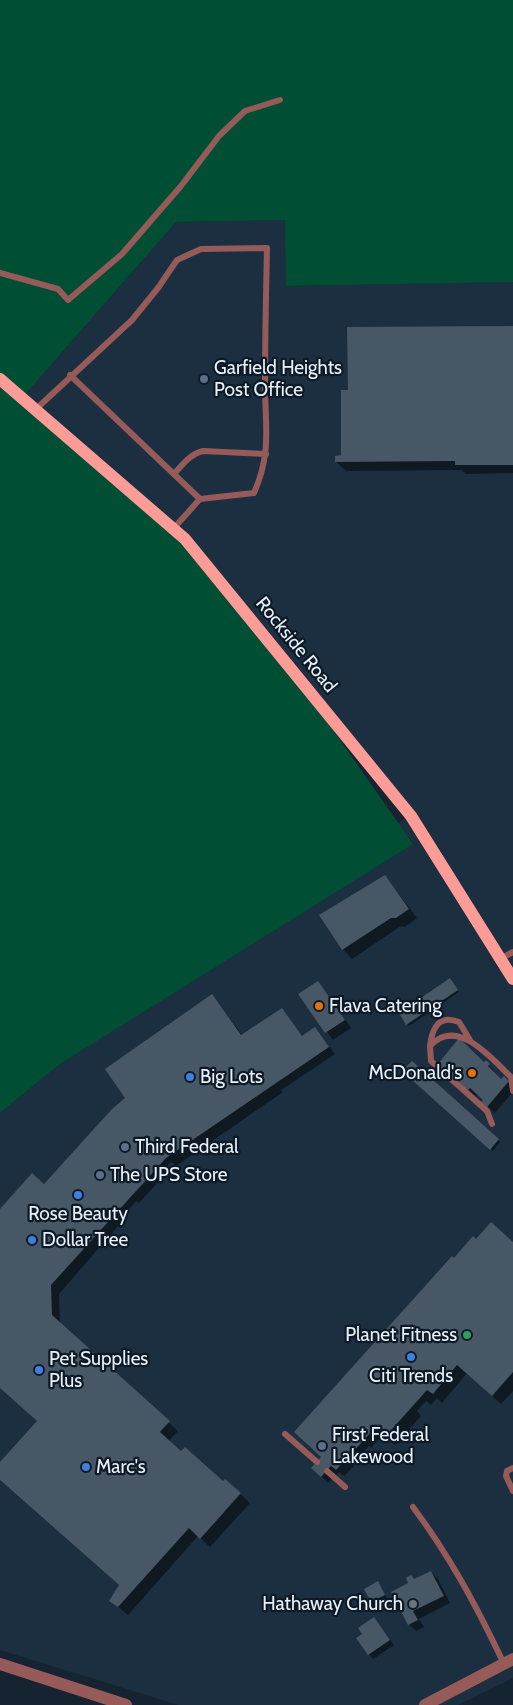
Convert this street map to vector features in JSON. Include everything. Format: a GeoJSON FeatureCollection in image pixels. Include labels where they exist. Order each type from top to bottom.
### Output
{"type":"FeatureCollection","features":[{"type":"Feature","properties":{"kind":"main road","name":"Rockside Road"},"geometry":{"type":"LineString","coordinates":[[0,379],[185,539],[411,816],[513,979]]}},
{"type":"Feature","properties":{"kind":"street"},"geometry":{"type":"LineString","coordinates":[[425,1705],[509,1662]]}},
{"type":"Feature","properties":{"kind":"street"},"geometry":{"type":"LineString","coordinates":[[0,1664],[126,1705]]}},
{"type":"Feature","properties":{"kind":"lane"},"geometry":{"type":"LineString","coordinates":[[0,274],[58,289],[68,300],[122,254],[181,186],[219,136],[245,111],[280,100]]}},
{"type":"Feature","properties":{"kind":"lane"},"geometry":{"type":"LineString","coordinates":[[36,410],[70,375],[132,320],[158,288],[177,260],[201,249],[267,248],[266,454],[264,472],[254,493],[200,499],[173,529]]}},
{"type":"Feature","properties":{"kind":"lane"},"geometry":{"type":"LineString","coordinates":[[70,375],[200,499]]}},
{"type":"Feature","properties":{"kind":"lane"},"geometry":{"type":"LineString","coordinates":[[174,474],[186,460],[197,452],[266,454]]}},
{"type":"Feature","properties":{"kind":"lane"},"geometry":{"type":"LineString","coordinates":[[500,959],[513,952]]}},
{"type":"Feature","properties":{"kind":"lane"},"geometry":{"type":"LineString","coordinates":[[492,1124],[487,1111],[431,1061],[430,1046],[432,1032],[437,1023],[445,1019],[459,1022],[471,1041],[511,1077],[513,1091]]}},
{"type":"Feature","properties":{"kind":"lane"},"geometry":{"type":"LineString","coordinates":[[430,1046],[435,1040],[456,1036],[471,1041]]}},
{"type":"Feature","properties":{"kind":"lane"},"geometry":{"type":"LineString","coordinates":[[285,1434],[317,1462]]}},
{"type":"Feature","properties":{"kind":"lane"},"geometry":{"type":"LineString","coordinates":[[513,1468],[507,1471],[506,1476],[513,1490]]}},
{"type":"Feature","properties":{"kind":"lane"},"geometry":{"type":"LineString","coordinates":[[327,1471],[345,1486]]}},
{"type":"Feature","properties":{"kind":"lane"},"geometry":{"type":"LineString","coordinates":[[413,1508],[443,1548],[509,1662]]}},
{"type":"Feature","properties":{"kind":"shaded area"},"geometry":{"type":"Polygon","coordinates":[[[286,220],[286,286],[513,282],[513,1678],[458,1705],[179,1705],[0,1650],[0,1113],[60,1064],[413,843],[398,824],[410,815],[185,539],[22,398],[176,222],[286,220]]]}},
{"type":"Feature","properties":{"kind":"green space"},"geometry":{"type":"Polygon","coordinates":[[[0,0],[513,0],[513,282],[286,286],[285,220],[176,222],[22,398],[185,539],[284,660],[413,844],[60,1064],[0,1113],[0,0]]]}},
{"type":"Feature","properties":{"kind":"building"},"geometry":{"type":"Polygon","coordinates":[[[513,326],[513,465],[455,465],[455,461],[335,462],[335,456],[341,455],[341,390],[348,390],[347,327],[513,326]]]}},
{"type":"Feature","properties":{"kind":"building"},"geometry":{"type":"Polygon","coordinates":[[[385,875],[409,909],[396,918],[391,918],[342,950],[319,915],[385,875]]]}},
{"type":"Feature","properties":{"kind":"building"},"geometry":{"type":"Polygon","coordinates":[[[450,978],[458,990],[406,1025],[399,1013],[450,978]]]}},
{"type":"Feature","properties":{"kind":"building"},"geometry":{"type":"Polygon","coordinates":[[[318,981],[345,1020],[325,1033],[298,994],[318,981]]]}},
{"type":"Feature","properties":{"kind":"building"},"geometry":{"type":"Polygon","coordinates":[[[212,994],[241,1035],[282,1008],[302,1036],[315,1027],[329,1047],[166,1158],[51,1285],[52,1315],[170,1421],[160,1432],[181,1451],[185,1447],[223,1481],[225,1479],[241,1493],[200,1539],[189,1528],[118,1607],[109,1601],[119,1585],[0,1480],[0,1462],[37,1421],[0,1388],[0,1209],[32,1173],[44,1184],[112,1109],[125,1098],[105,1069],[212,994]]]}},
{"type":"Feature","properties":{"kind":"building"},"geometry":{"type":"Polygon","coordinates":[[[459,1038],[484,1062],[486,1060],[490,1064],[488,1066],[501,1079],[504,1076],[509,1081],[487,1107],[481,1102],[483,1100],[470,1088],[468,1090],[438,1064],[459,1038]]]}},
{"type":"Feature","properties":{"kind":"building"},"geometry":{"type":"Polygon","coordinates":[[[412,1061],[499,1139],[490,1150],[402,1071],[412,1061]]]}},
{"type":"Feature","properties":{"kind":"building"},"geometry":{"type":"Polygon","coordinates":[[[491,1222],[513,1242],[513,1372],[492,1396],[457,1365],[433,1394],[427,1390],[385,1437],[375,1428],[336,1470],[331,1466],[321,1477],[311,1468],[321,1457],[294,1432],[452,1256],[454,1258],[473,1236],[476,1239],[491,1222]]]}},
{"type":"Feature","properties":{"kind":"building","name":"Hathaway Church"},"geometry":{"type":"Polygon","coordinates":[[[431,1571],[444,1596],[413,1611],[418,1620],[408,1625],[391,1592],[408,1583],[406,1578],[411,1575],[414,1579],[431,1571]]]}},
{"type":"Feature","properties":{"kind":"building"},"geometry":{"type":"Polygon","coordinates":[[[378,1581],[385,1595],[371,1602],[364,1589],[378,1581]]]}},
{"type":"Feature","properties":{"kind":"building"},"geometry":{"type":"Polygon","coordinates":[[[374,1617],[390,1640],[368,1655],[356,1638],[362,1634],[358,1628],[374,1617]]]}},
{"type":"Feature","properties":{"kind":"place","name":"Garfield Heights Post Office"},"geometry":{"type":"Point","coordinates":[204,379]}},
{"type":"Feature","properties":{"kind":"place","name":"Flava Catering"},"geometry":{"type":"Point","coordinates":[319,1006]}},
{"type":"Feature","properties":{"kind":"place","name":"McDonald's"},"geometry":{"type":"Point","coordinates":[472,1073]}},
{"type":"Feature","properties":{"kind":"place","name":"Big Lots"},"geometry":{"type":"Point","coordinates":[190,1077]}},
{"type":"Feature","properties":{"kind":"place","name":"Third Federal"},"geometry":{"type":"Point","coordinates":[125,1147]}},
{"type":"Feature","properties":{"kind":"place","name":"The UPS Store"},"geometry":{"type":"Point","coordinates":[100,1175]}},
{"type":"Feature","properties":{"kind":"place","name":"Rose Beauty"},"geometry":{"type":"Point","coordinates":[78,1195]}},
{"type":"Feature","properties":{"kind":"place","name":"Dollar Tree"},"geometry":{"type":"Point","coordinates":[32,1240]}},
{"type":"Feature","properties":{"kind":"place","name":"Planet Fitness"},"geometry":{"type":"Point","coordinates":[467,1335]}},
{"type":"Feature","properties":{"kind":"place","name":"Citi Trends"},"geometry":{"type":"Point","coordinates":[411,1357]}},
{"type":"Feature","properties":{"kind":"place","name":"Pet Supplies Plus"},"geometry":{"type":"Point","coordinates":[39,1370]}},
{"type":"Feature","properties":{"kind":"place","name":"First Federal Lakewood"},"geometry":{"type":"Point","coordinates":[322,1446]}},
{"type":"Feature","properties":{"kind":"place","name":"Marc's"},"geometry":{"type":"Point","coordinates":[86,1467]}},
{"type":"Feature","properties":{"kind":"place","name":"Hathaway Church"},"geometry":{"type":"Point","coordinates":[413,1604]}}]}
